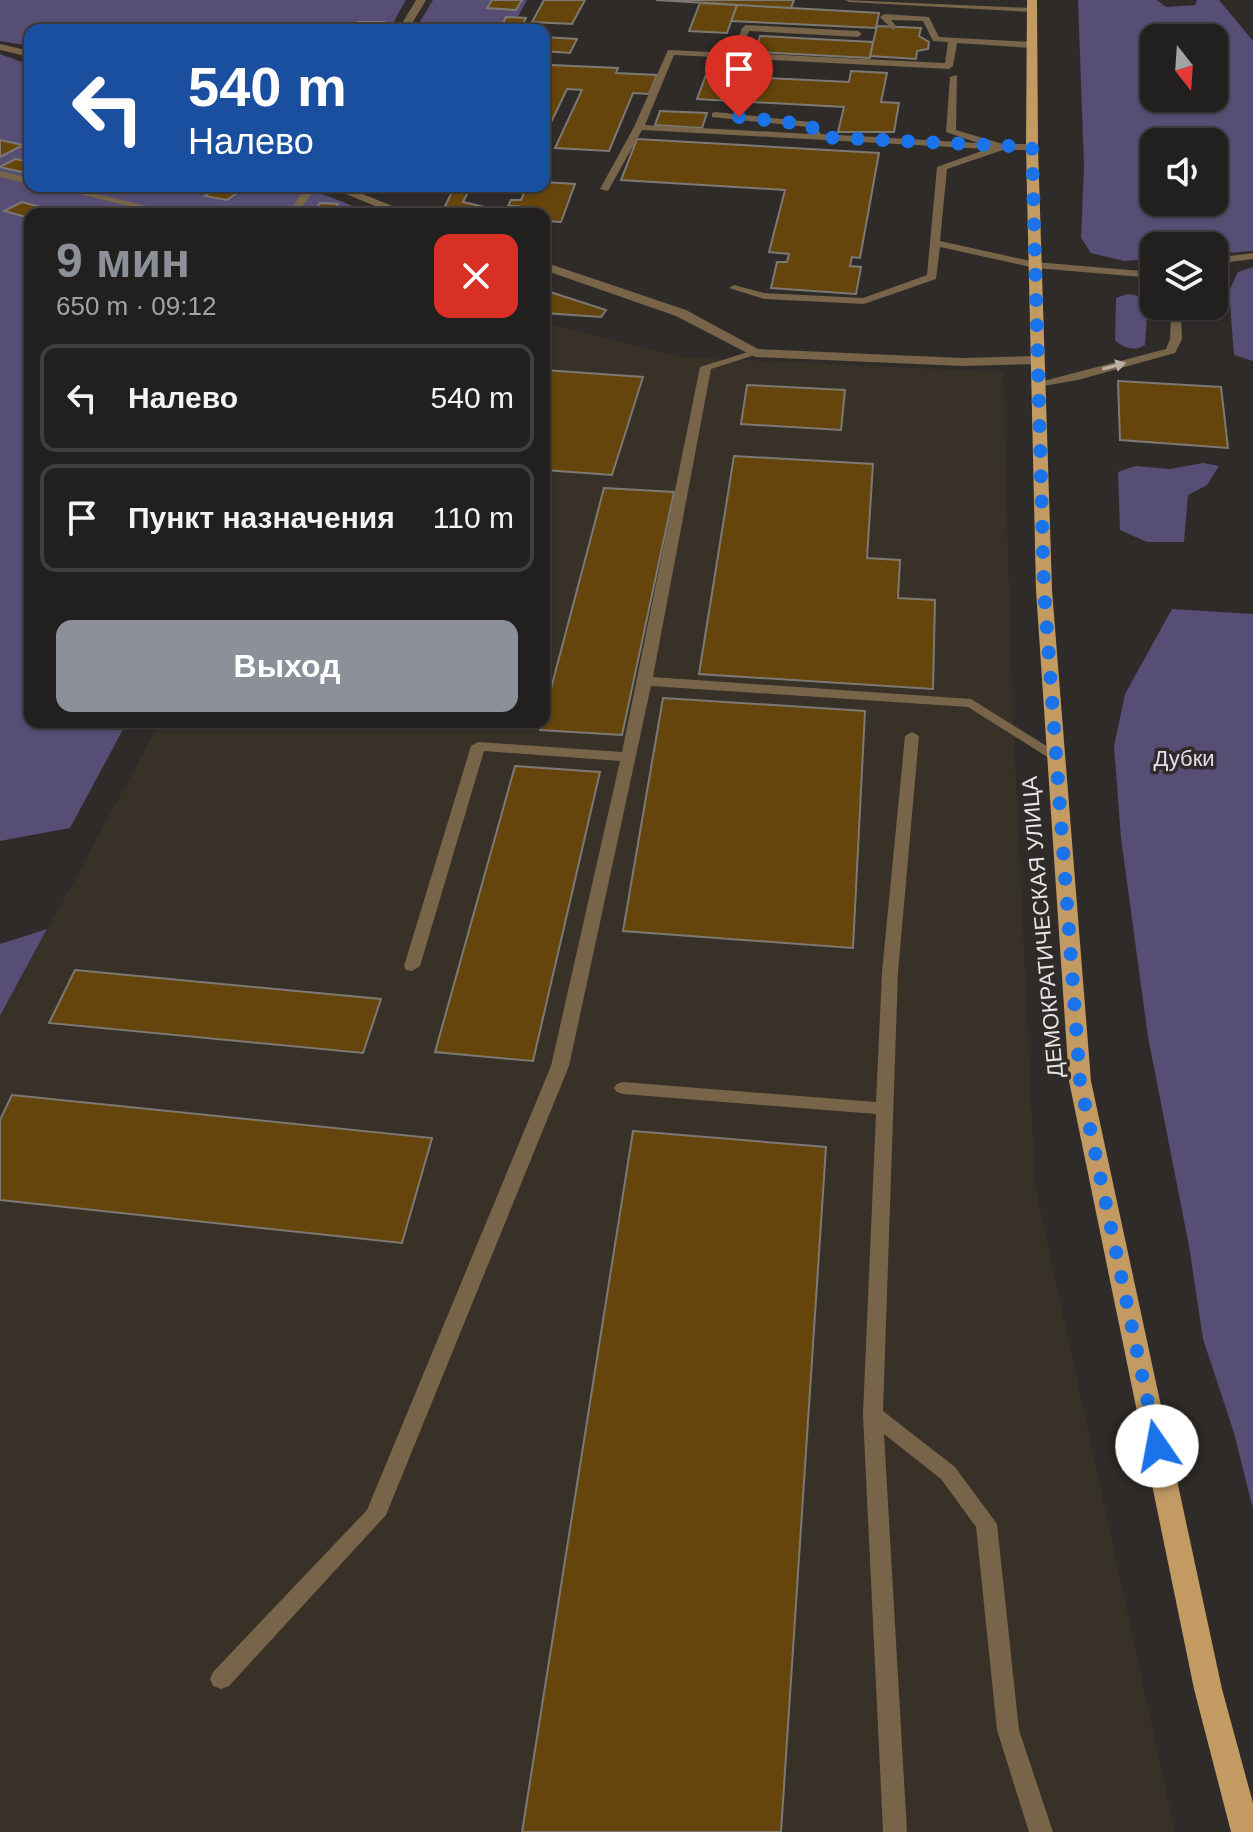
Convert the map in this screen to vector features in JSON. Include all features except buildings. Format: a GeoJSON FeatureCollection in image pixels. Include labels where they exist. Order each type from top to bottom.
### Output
{"type":"FeatureCollection","features":[{"type":"Feature","properties":{"kind":"main road","name":"ДЕМОКРАТИЧЕСКАЯ УЛИЦА"},"geometry":{"type":"LineString","coordinates":[[1032,5],[1032,147],[1044,590],[1080,1081],[1208,1689],[1246,1832]]}},
{"type":"Feature","properties":{"kind":"street"},"geometry":{"type":"LineString","coordinates":[[407,24],[421,0]]}},
{"type":"Feature","properties":{"kind":"street"},"geometry":{"type":"LineString","coordinates":[[0,47],[24,53]]}},
{"type":"Feature","properties":{"kind":"street"},"geometry":{"type":"LineString","coordinates":[[348,192],[390,208]]}},
{"type":"Feature","properties":{"kind":"street"},"geometry":{"type":"LineString","coordinates":[[550,268],[681,313],[755,353],[962,362],[1037,360]]}},
{"type":"Feature","properties":{"kind":"lane"},"geometry":{"type":"LineString","coordinates":[[849,0],[1032,5]]}},
{"type":"Feature","properties":{"kind":"lane"},"geometry":{"type":"LineString","coordinates":[[893,27],[884,17],[926,19],[936,39],[1032,45]]}},
{"type":"Feature","properties":{"kind":"lane"},"geometry":{"type":"LineString","coordinates":[[736,56],[746,28],[758,26],[816,35],[858,34]]}},
{"type":"Feature","properties":{"kind":"lane"},"geometry":{"type":"LineString","coordinates":[[605,189],[639,127],[671,52],[949,66],[953,40]]}},
{"type":"Feature","properties":{"kind":"lane"},"geometry":{"type":"LineString","coordinates":[[916,54],[951,56]]}},
{"type":"Feature","properties":{"kind":"lane"},"geometry":{"type":"LineString","coordinates":[[954,77],[951,132],[1002,147]]}},
{"type":"Feature","properties":{"kind":"lane"},"geometry":{"type":"LineString","coordinates":[[715,115],[811,125],[818,137]]}},
{"type":"Feature","properties":{"kind":"lane"},"geometry":{"type":"LineString","coordinates":[[639,127],[1032,147]]}},
{"type":"Feature","properties":{"kind":"lane"},"geometry":{"type":"LineString","coordinates":[[734,288],[764,296],[864,301],[932,277],[942,167],[1002,147]]}},
{"type":"Feature","properties":{"kind":"lane"},"geometry":{"type":"LineString","coordinates":[[0,174],[24,180]]}},
{"type":"Feature","properties":{"kind":"lane"},"geometry":{"type":"LineString","coordinates":[[78,192],[148,208]]}},
{"type":"Feature","properties":{"kind":"lane"},"geometry":{"type":"LineString","coordinates":[[934,243],[1035,265],[1140,273]]}},
{"type":"Feature","properties":{"kind":"lane"},"geometry":{"type":"LineString","coordinates":[[1228,259],[1253,256]]}},
{"type":"Feature","properties":{"kind":"lane"},"geometry":{"type":"LineString","coordinates":[[1131,271],[1140,270]]}},
{"type":"Feature","properties":{"kind":"lane"},"geometry":{"type":"LineString","coordinates":[[1038,384],[1074,378],[1171,351],[1176,339],[1176,320]]}},
{"type":"Feature","properties":{"kind":"lane"},"geometry":{"type":"LineString","coordinates":[[221,1679],[375,1515],[560,1066],[645,681],[706,367],[755,353]]}},
{"type":"Feature","properties":{"kind":"lane"},"geometry":{"type":"LineString","coordinates":[[645,681],[971,703],[1054,755]]}},
{"type":"Feature","properties":{"kind":"lane"},"geometry":{"type":"LineString","coordinates":[[895,1832],[873,1414],[890,972],[912,736]]}},
{"type":"Feature","properties":{"kind":"lane"},"geometry":{"type":"LineString","coordinates":[[412,966],[478,746],[628,757]]}},
{"type":"Feature","properties":{"kind":"lane"},"geometry":{"type":"LineString","coordinates":[[623,1088],[885,1109]]}},
{"type":"Feature","properties":{"kind":"lane"},"geometry":{"type":"LineString","coordinates":[[873,1414],[948,1473],[986,1524],[1008,1730],[1041,1832]]}},
{"type":"Feature","properties":{"kind":"shaded area"},"geometry":{"type":"Polygon","coordinates":[[[550,324],[682,357],[1003,372],[1012,697],[1035,1185],[1175,1832],[0,1832],[0,1017],[157,728],[550,728],[550,324]]]}},
{"type":"Feature","properties":{"kind":"green space"},"geometry":{"type":"Polygon","coordinates":[[[0,0],[406,0],[392,24],[24,24],[24,45],[0,41],[0,0]]]}},
{"type":"Feature","properties":{"kind":"green space"},"geometry":{"type":"Polygon","coordinates":[[[433,0],[527,0],[514,24],[419,24],[433,0]]]}},
{"type":"Feature","properties":{"kind":"green space"},"geometry":{"type":"Polygon","coordinates":[[[1078,0],[1157,0],[1166,7],[1195,5],[1197,0],[1219,0],[1253,41],[1253,251],[1228,253],[1228,232],[1140,232],[1140,260],[1124,261],[1091,253],[1081,238],[1084,166],[1078,0]]]}},
{"type":"Feature","properties":{"kind":"green space"},"geometry":{"type":"Polygon","coordinates":[[[0,54],[24,63],[24,192],[317,192],[358,208],[24,208],[24,728],[124,728],[70,828],[0,841],[0,54]]]}},
{"type":"Feature","properties":{"kind":"green space"},"geometry":{"type":"Polygon","coordinates":[[[1253,267],[1253,361],[1234,355],[1229,291],[1238,272],[1253,267]]]}},
{"type":"Feature","properties":{"kind":"green space"},"geometry":{"type":"Polygon","coordinates":[[[1127,294],[1140,298],[1140,320],[1147,320],[1145,345],[1133,349],[1115,340],[1116,298],[1127,294]]]}},
{"type":"Feature","properties":{"kind":"green space"},"geometry":{"type":"Polygon","coordinates":[[[1203,463],[1219,466],[1207,485],[1188,495],[1184,542],[1147,542],[1120,530],[1118,472],[1135,466],[1170,469],[1203,463]]]}},
{"type":"Feature","properties":{"kind":"green space","name":"Дубки"},"geometry":{"type":"Polygon","coordinates":[[[1172,609],[1253,614],[1253,1509],[1234,1433],[1203,1339],[1189,1246],[1148,1037],[1121,838],[1114,746],[1125,694],[1172,609]]]}},
{"type":"Feature","properties":{"kind":"green space"},"geometry":{"type":"Polygon","coordinates":[[[47,929],[0,1016],[0,944],[47,929]]]}},
{"type":"Feature","properties":{"kind":"route"},"geometry":{"type":"LineString","coordinates":[[739,117],[811,125],[818,137],[1032,147],[1044,590],[1080,1081],[1157,1446]]}}]}
